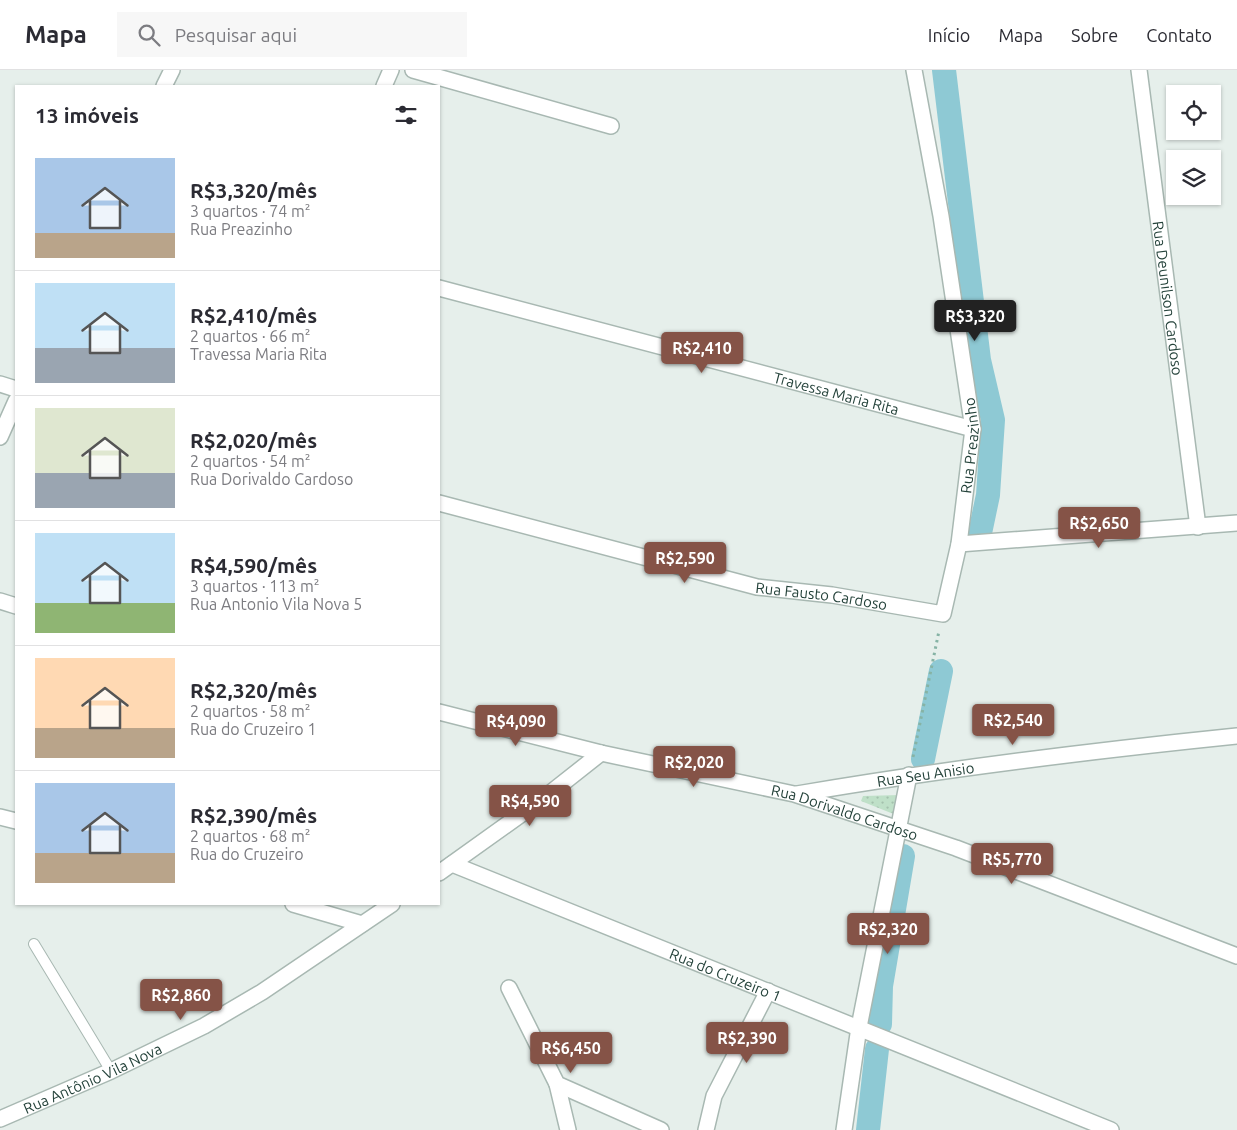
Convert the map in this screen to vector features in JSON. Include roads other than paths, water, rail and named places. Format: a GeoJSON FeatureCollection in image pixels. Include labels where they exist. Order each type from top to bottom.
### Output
{"type":"FeatureCollection","features":[{"type":"Feature","properties":{"kind":"street"},"geometry":{"type":"LineString","coordinates":[[164,85],[172,70]]}},
{"type":"Feature","properties":{"kind":"street"},"geometry":{"type":"LineString","coordinates":[[384,85],[391,70]]}},
{"type":"Feature","properties":{"kind":"street"},"geometry":{"type":"LineString","coordinates":[[413,70],[611,126]]}},
{"type":"Feature","properties":{"kind":"street","name":"Rua Preazinho"},"geometry":{"type":"LineString","coordinates":[[914,70],[941,216],[973,429],[959,544],[943,614]]}},
{"type":"Feature","properties":{"kind":"street","name":"Rua Deunilson Cardoso"},"geometry":{"type":"LineString","coordinates":[[1139,70],[1169,315],[1198,527]]}},
{"type":"Feature","properties":{"kind":"street","name":"Travessa Maria Rita"},"geometry":{"type":"LineString","coordinates":[[440,288],[973,429]]}},
{"type":"Feature","properties":{"kind":"street"},"geometry":{"type":"LineString","coordinates":[[0,384],[15,389]]}},
{"type":"Feature","properties":{"kind":"street"},"geometry":{"type":"LineString","coordinates":[[0,437],[15,403]]}},
{"type":"Feature","properties":{"kind":"street","name":"Rua Fausto Cardoso"},"geometry":{"type":"LineString","coordinates":[[440,503],[757,587],[832,595],[943,614]]}},
{"type":"Feature","properties":{"kind":"street"},"geometry":{"type":"LineString","coordinates":[[959,544],[1237,523]]}},
{"type":"Feature","properties":{"kind":"street"},"geometry":{"type":"LineString","coordinates":[[0,601],[15,606]]}},
{"type":"Feature","properties":{"kind":"street","name":"Rua Dorivaldo Cardoso"},"geometry":{"type":"LineString","coordinates":[[440,712],[601,753],[794,794],[1028,874],[1237,956]]}},
{"type":"Feature","properties":{"kind":"street","name":"Rua Seu Anisio"},"geometry":{"type":"LineString","coordinates":[[794,794],[909,775],[1118,748],[1237,736]]}},
{"type":"Feature","properties":{"kind":"street"},"geometry":{"type":"LineString","coordinates":[[440,872],[544,798],[601,753]]}},
{"type":"Feature","properties":{"kind":"street"},"geometry":{"type":"LineString","coordinates":[[844,1130],[859,1028],[909,775]]}},
{"type":"Feature","properties":{"kind":"street"},"geometry":{"type":"LineString","coordinates":[[0,816],[15,822]]}},
{"type":"Feature","properties":{"kind":"street","name":"Rua do Cruzeiro 1"},"geometry":{"type":"LineString","coordinates":[[452,864],[1111,1130]]}},
{"type":"Feature","properties":{"kind":"street"},"geometry":{"type":"LineString","coordinates":[[296,905],[362,924]]}},
{"type":"Feature","properties":{"kind":"street","name":"Rua Antônio Vila Nova"},"geometry":{"type":"LineString","coordinates":[[0,1119],[111,1071],[204,1026],[262,992],[390,905]]}},
{"type":"Feature","properties":{"kind":"street"},"geometry":{"type":"LineString","coordinates":[[509,988],[557,1084],[568,1130]]}},
{"type":"Feature","properties":{"kind":"street"},"geometry":{"type":"LineString","coordinates":[[706,1130],[714,1096],[768,991]]}},
{"type":"Feature","properties":{"kind":"street"},"geometry":{"type":"LineString","coordinates":[[557,1084],[661,1130]]}},
{"type":"Feature","properties":{"kind":"lane"},"geometry":{"type":"LineString","coordinates":[[34,944],[111,1071]]}},
{"type":"Feature","properties":{"kind":"waterway"},"geometry":{"type":"LineString","coordinates":[[944,70],[979,360],[993,420],[988,495],[980,533]]}},
{"type":"Feature","properties":{"kind":"waterway"},"geometry":{"type":"LineString","coordinates":[[923,759],[941,671]]}},
{"type":"Feature","properties":{"kind":"waterway"},"geometry":{"type":"LineString","coordinates":[[880,1024],[881,986],[903,856]]}},
{"type":"Feature","properties":{"kind":"waterway"},"geometry":{"type":"LineString","coordinates":[[868,1130],[877,1049]]}}]}
